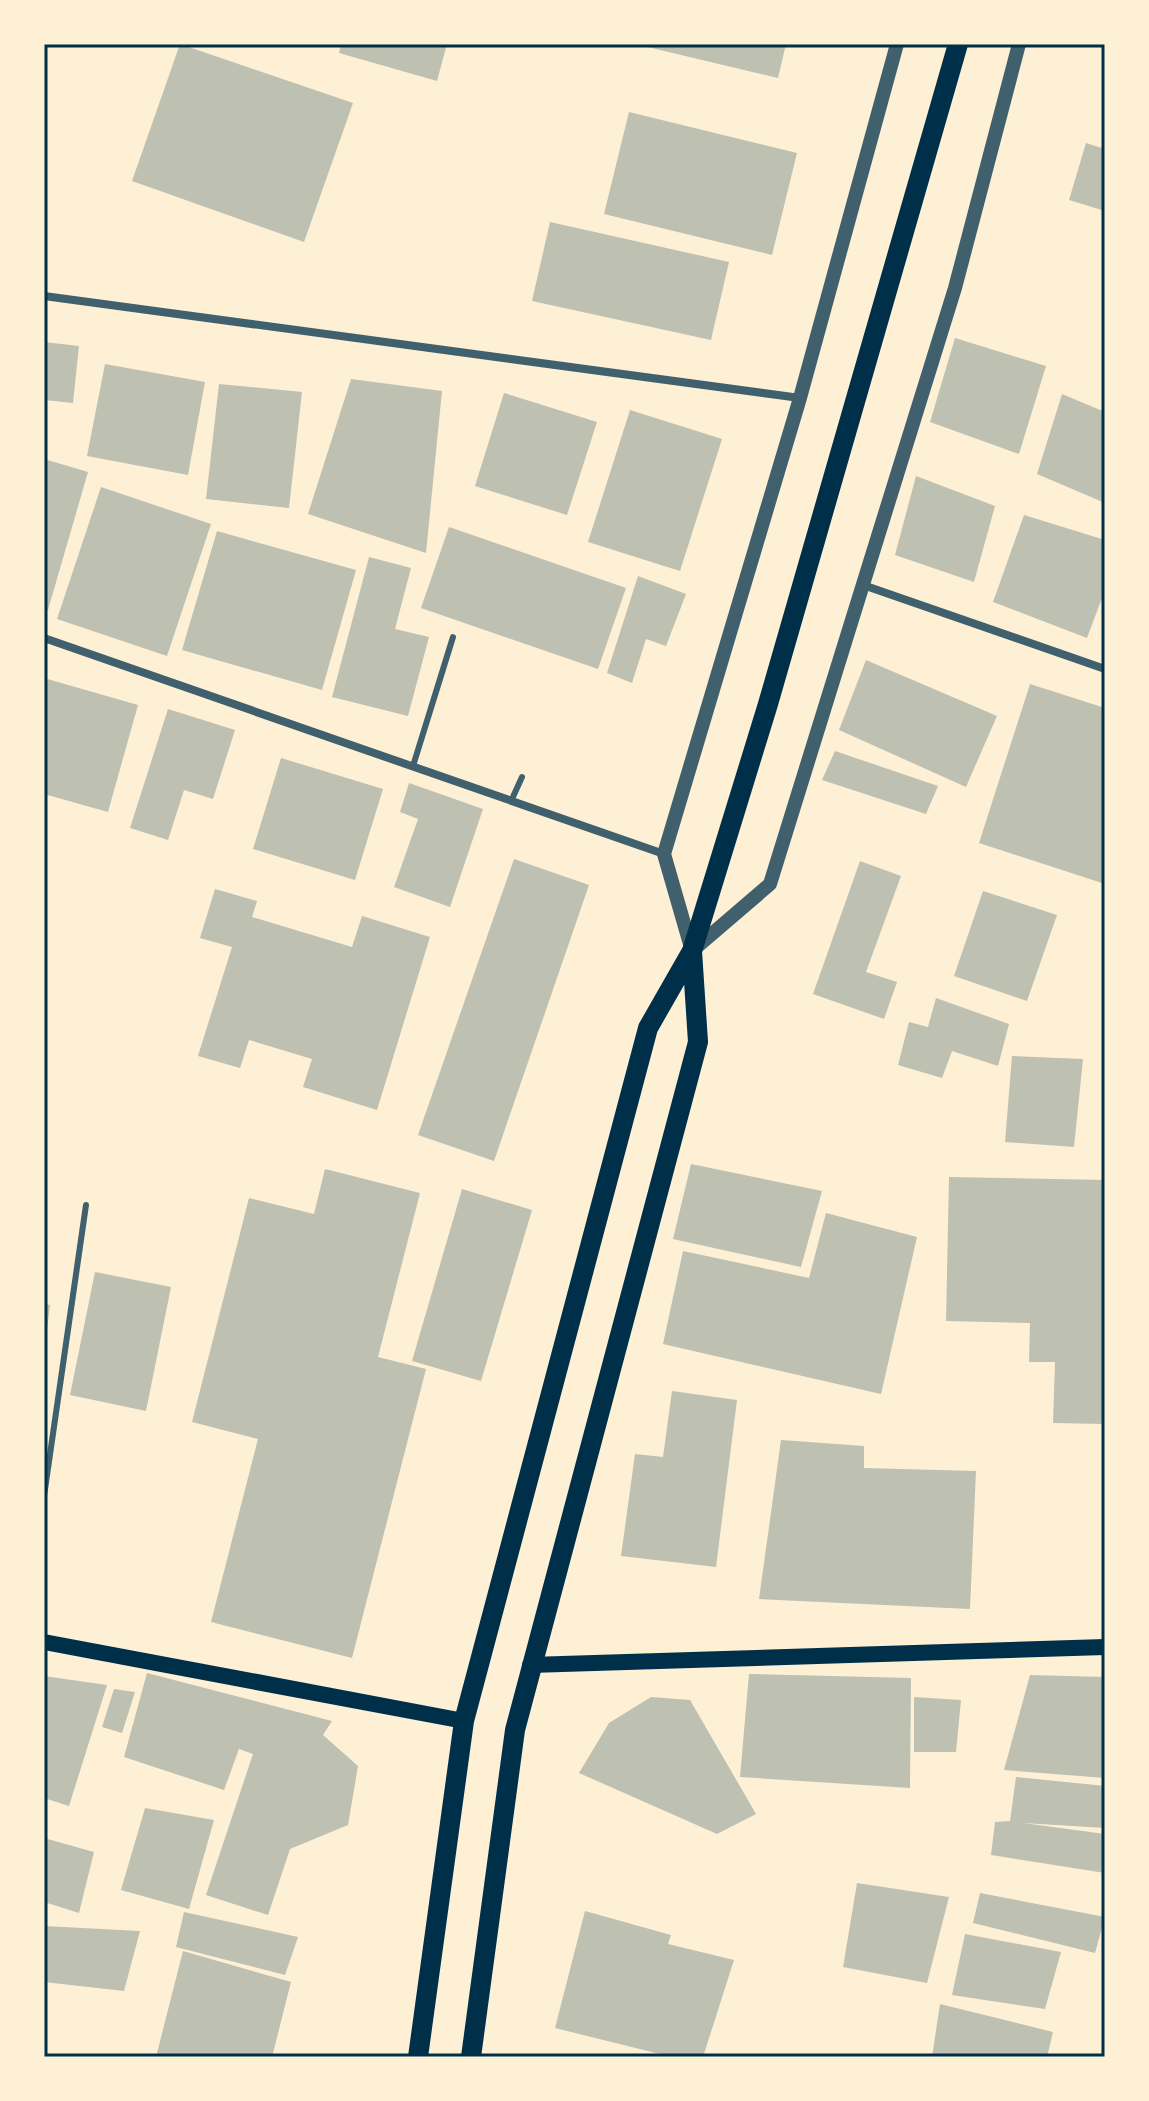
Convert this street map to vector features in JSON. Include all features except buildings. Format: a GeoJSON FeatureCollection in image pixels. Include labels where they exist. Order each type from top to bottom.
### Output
{"type":"FeatureCollection","features":[{"type":"Feature","properties":{"kind":"main road"},"geometry":{"type":"LineString","coordinates":[[418,2057],[464,1721],[648,1028],[692,951],[768,704],[958,44]]}},
{"type":"Feature","properties":{"kind":"main road"},"geometry":{"type":"LineString","coordinates":[[471,2057],[515,1730],[698,1042],[692,951]]}},
{"type":"Feature","properties":{"kind":"main road"},"geometry":{"type":"LineString","coordinates":[[44,1642],[464,1721]]}},
{"type":"Feature","properties":{"kind":"main road"},"geometry":{"type":"LineString","coordinates":[[530,1665],[1105,1647]]}},
{"type":"Feature","properties":{"kind":"street"},"geometry":{"type":"LineString","coordinates":[[897,44],[800,398],[664,854],[692,951],[770,884],[955,288],[1019,44]]}},
{"type":"Feature","properties":{"kind":"street"},"geometry":{"type":"LineString","coordinates":[[44,296],[800,398]]}},
{"type":"Feature","properties":{"kind":"street"},"geometry":{"type":"LineString","coordinates":[[863,585],[1105,669]]}},
{"type":"Feature","properties":{"kind":"street"},"geometry":{"type":"LineString","coordinates":[[44,638],[664,854]]}},
{"type":"Feature","properties":{"kind":"lane"},"geometry":{"type":"LineString","coordinates":[[413,766],[453,637]]}},
{"type":"Feature","properties":{"kind":"lane"},"geometry":{"type":"LineString","coordinates":[[512,799],[522,777]]}},
{"type":"Feature","properties":{"kind":"lane"},"geometry":{"type":"LineString","coordinates":[[44,1496],[86,1205]]}}]}
